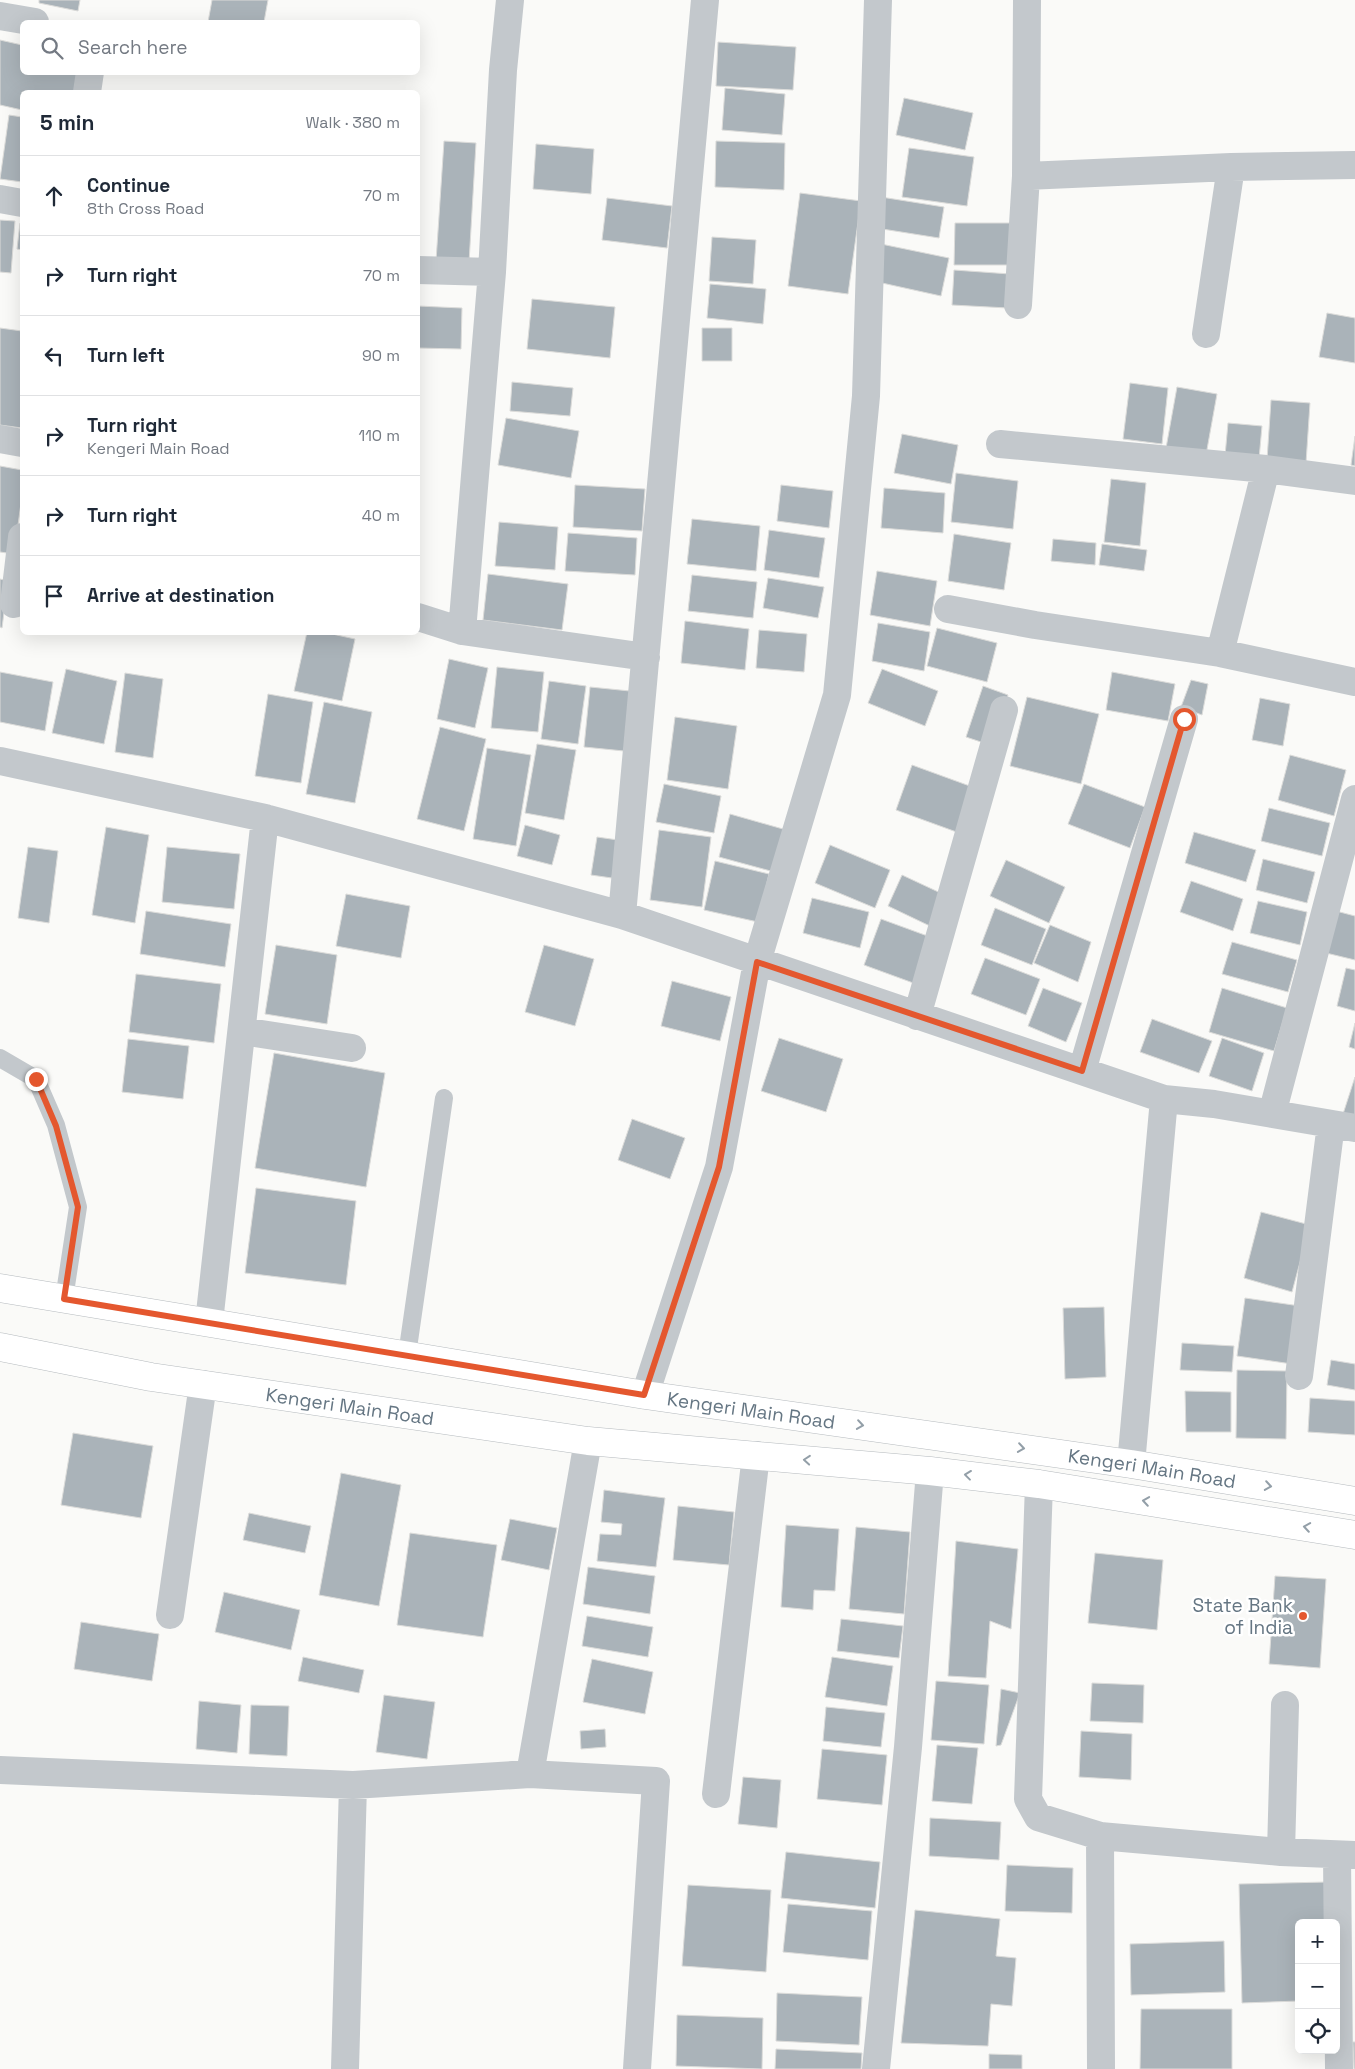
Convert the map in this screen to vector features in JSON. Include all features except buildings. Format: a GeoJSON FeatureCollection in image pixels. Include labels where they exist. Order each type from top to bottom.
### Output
{"type":"FeatureCollection","features":[{"type":"Feature","properties":{"kind":"main road","name":"Kengeri Main Road"},"geometry":{"type":"LineString","coordinates":[[0,1288],[644,1395],[1131,1464],[1355,1501]]}},
{"type":"Feature","properties":{"kind":"main road","name":"Kengeri Main Road"},"geometry":{"type":"LineString","coordinates":[[0,1347],[151,1377],[588,1441],[930,1471],[1039,1484],[1355,1535]]}},
{"type":"Feature","properties":{"kind":"street"},"geometry":{"type":"LineString","coordinates":[[462,631],[492,272],[503,70],[510,0]]}},
{"type":"Feature","properties":{"kind":"street"},"geometry":{"type":"LineString","coordinates":[[622,915],[705,0]]}},
{"type":"Feature","properties":{"kind":"street"},"geometry":{"type":"LineString","coordinates":[[644,1395],[719,1167],[757,962],[837,695],[866,396],[878,0]]}},
{"type":"Feature","properties":{"kind":"street"},"geometry":{"type":"LineString","coordinates":[[1018,305],[1026,176],[1027,0]]}},
{"type":"Feature","properties":{"kind":"street"},"geometry":{"type":"LineString","coordinates":[[0,16],[24,20]]}},
{"type":"Feature","properties":{"kind":"street"},"geometry":{"type":"LineString","coordinates":[[87,90],[90,75]]}},
{"type":"Feature","properties":{"kind":"street"},"geometry":{"type":"LineString","coordinates":[[1026,176],[1231,167],[1355,165]]}},
{"type":"Feature","properties":{"kind":"street"},"geometry":{"type":"LineString","coordinates":[[1206,334],[1231,167]]}},
{"type":"Feature","properties":{"kind":"street"},"geometry":{"type":"LineString","coordinates":[[0,199],[20,203]]}},
{"type":"Feature","properties":{"kind":"street"},"geometry":{"type":"LineString","coordinates":[[420,270],[492,272]]}},
{"type":"Feature","properties":{"kind":"street"},"geometry":{"type":"LineString","coordinates":[[0,439],[20,443]]}},
{"type":"Feature","properties":{"kind":"street"},"geometry":{"type":"LineString","coordinates":[[1000,444],[1266,469],[1355,481]]}},
{"type":"Feature","properties":{"kind":"street"},"geometry":{"type":"LineString","coordinates":[[1220,653],[1266,469]]}},
{"type":"Feature","properties":{"kind":"street"},"geometry":{"type":"LineString","coordinates":[[14,604],[20,554]]}},
{"type":"Feature","properties":{"kind":"street"},"geometry":{"type":"LineString","coordinates":[[948,609],[1035,626],[1220,653],[1355,682]]}},
{"type":"Feature","properties":{"kind":"street"},"geometry":{"type":"LineString","coordinates":[[420,618],[462,631],[646,657]]}},
{"type":"Feature","properties":{"kind":"street"},"geometry":{"type":"LineString","coordinates":[[917,1016],[1004,710]]}},
{"type":"Feature","properties":{"kind":"street"},"geometry":{"type":"LineString","coordinates":[[1082,1071],[1184,719]]}},
{"type":"Feature","properties":{"kind":"street"},"geometry":{"type":"LineString","coordinates":[[0,761],[266,818],[622,915],[1164,1099],[1214,1104],[1343,1126],[1299,1376]]}},
{"type":"Feature","properties":{"kind":"street"},"geometry":{"type":"LineString","coordinates":[[1272,1114],[1355,799]]}},
{"type":"Feature","properties":{"kind":"street"},"geometry":{"type":"LineString","coordinates":[[209,1322],[266,818]]}},
{"type":"Feature","properties":{"kind":"street"},"geometry":{"type":"LineString","coordinates":[[242,1031],[352,1048]]}},
{"type":"Feature","properties":{"kind":"street"},"geometry":{"type":"LineString","coordinates":[[1131,1464],[1164,1099]]}},
{"type":"Feature","properties":{"kind":"street"},"geometry":{"type":"LineString","coordinates":[[170,1615],[203,1384]]}},
{"type":"Feature","properties":{"kind":"street"},"geometry":{"type":"LineString","coordinates":[[530,1774],[588,1441]]}},
{"type":"Feature","properties":{"kind":"street"},"geometry":{"type":"LineString","coordinates":[[716,1794],[756,1455]]}},
{"type":"Feature","properties":{"kind":"street"},"geometry":{"type":"LineString","coordinates":[[876,2069],[908,1747],[930,1471]]}},
{"type":"Feature","properties":{"kind":"street"},"geometry":{"type":"LineString","coordinates":[[1039,1484],[1028,1799],[1038,1818],[1100,1836],[1281,1852],[1346,1855],[1339,2069]]}},
{"type":"Feature","properties":{"kind":"street"},"geometry":{"type":"LineString","coordinates":[[1281,1852],[1285,1705]]}},
{"type":"Feature","properties":{"kind":"street"},"geometry":{"type":"LineString","coordinates":[[0,1770],[354,1784],[530,1774],[656,1781],[637,2069]]}},
{"type":"Feature","properties":{"kind":"street"},"geometry":{"type":"LineString","coordinates":[[345,2069],[354,1784]]}},
{"type":"Feature","properties":{"kind":"street"},"geometry":{"type":"LineString","coordinates":[[1100,1836],[1101,2069]]}},
{"type":"Feature","properties":{"kind":"lane"},"geometry":{"type":"LineString","coordinates":[[0,1058],[36,1079],[56,1126],[78,1207],[64,1299]]}},
{"type":"Feature","properties":{"kind":"lane"},"geometry":{"type":"LineString","coordinates":[[407,1355],[444,1098]]}},
{"type":"Feature","properties":{"kind":"place","name":"State Bank of India"},"geometry":{"type":"Point","coordinates":[1303,1616]}},
{"type":"Feature","properties":{"kind":"route"},"geometry":{"type":"LineString","coordinates":[[36,1079],[56,1126],[78,1207],[64,1299],[644,1395],[719,1167],[757,962],[1082,1071],[1184,719]]}}]}
